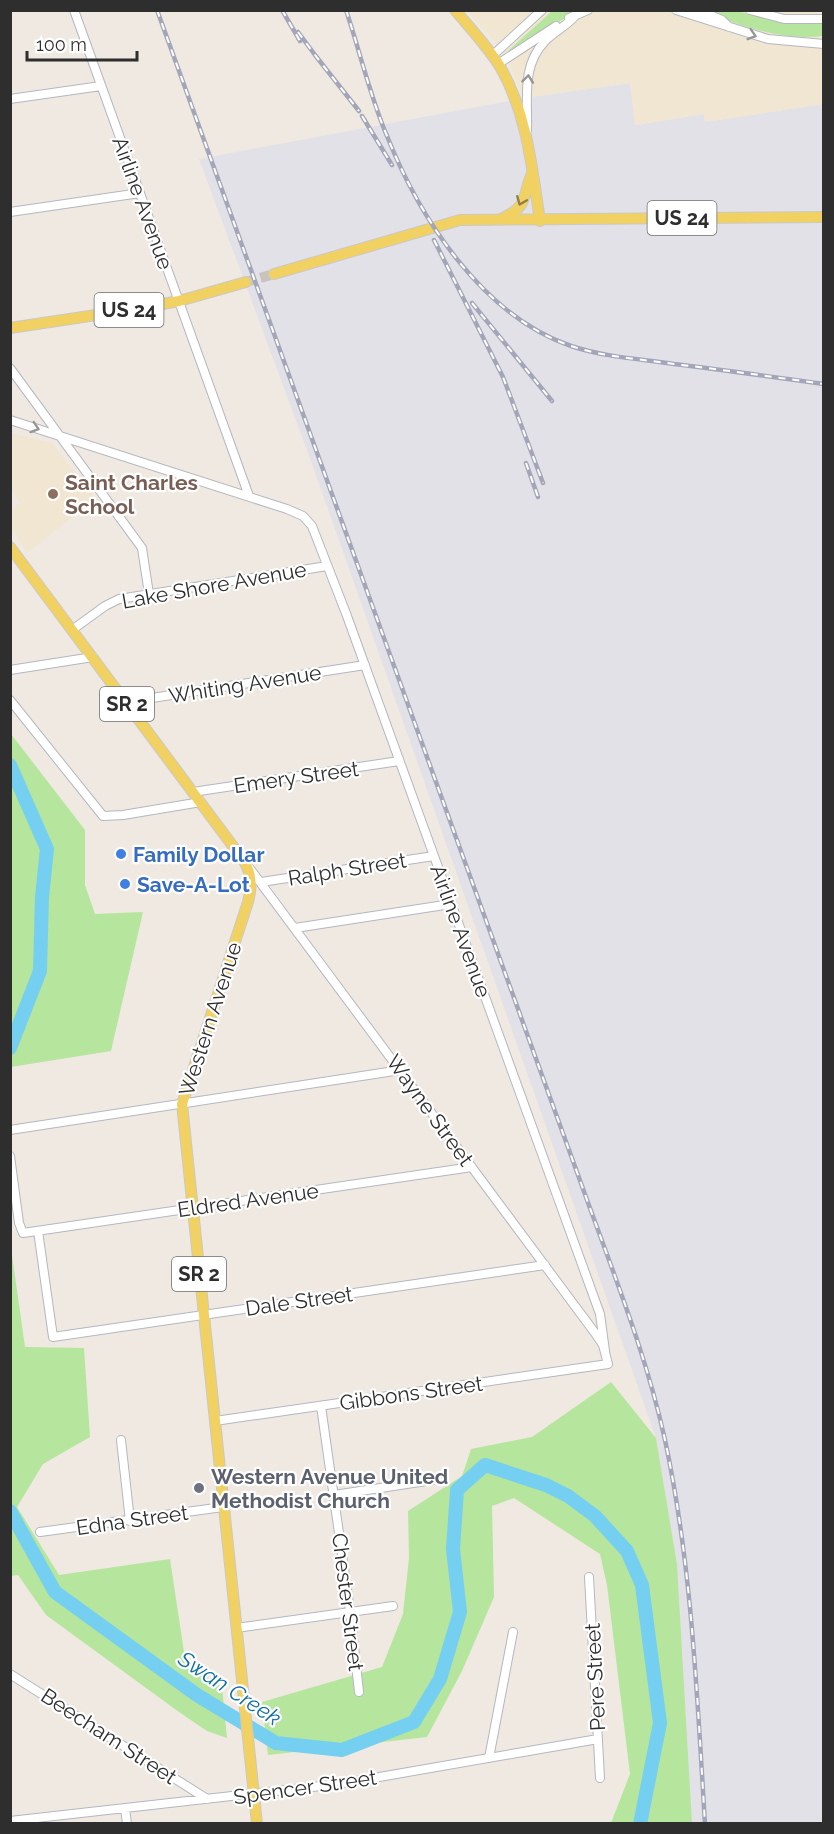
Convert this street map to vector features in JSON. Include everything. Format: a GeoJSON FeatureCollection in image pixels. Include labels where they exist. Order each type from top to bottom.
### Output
{"type":"FeatureCollection","features":[{"type":"Feature","properties":{"kind":"main road"},"geometry":{"type":"LineString","coordinates":[[455,10],[495,60],[518,106],[527,137],[540,221]]}},
{"type":"Feature","properties":{"kind":"main road"},"geometry":{"type":"LineString","coordinates":[[500,220],[518,210],[522,205],[532,173]]}},
{"type":"Feature","properties":{"kind":"main road","name":"US 24"},"geometry":{"type":"LineString","coordinates":[[274,274],[460,220],[824,217]]}},
{"type":"Feature","properties":{"kind":"main road","name":"US 24"},"geometry":{"type":"LineString","coordinates":[[10,328],[178,301],[246,282]]}},
{"type":"Feature","properties":{"kind":"main road","name":"SR 2"},"geometry":{"type":"LineString","coordinates":[[10,547],[244,861]]}},
{"type":"Feature","properties":{"kind":"main road","name":"Western Avenue"},"geometry":{"type":"LineString","coordinates":[[244,861],[250,875],[249,896],[182,1104],[257,1824]]}},
{"type":"Feature","properties":{"kind":"street","name":"Airline Avenue"},"geometry":{"type":"LineString","coordinates":[[74,10],[249,496],[303,516],[312,526],[365,665],[600,1314],[605,1351]]}},
{"type":"Feature","properties":{"kind":"street"},"geometry":{"type":"LineString","coordinates":[[495,60],[542,10]]}},
{"type":"Feature","properties":{"kind":"street"},"geometry":{"type":"LineString","coordinates":[[527,137],[526,88],[531,63],[544,43],[574,17],[588,10]]}},
{"type":"Feature","properties":{"kind":"street"},"geometry":{"type":"LineString","coordinates":[[676,10],[768,39],[824,44]]}},
{"type":"Feature","properties":{"kind":"street"},"geometry":{"type":"LineString","coordinates":[[698,10],[722,20],[730,27]]}},
{"type":"Feature","properties":{"kind":"street"},"geometry":{"type":"LineString","coordinates":[[750,10],[784,19],[824,19]]}},
{"type":"Feature","properties":{"kind":"street"},"geometry":{"type":"LineString","coordinates":[[495,60],[568,18],[574,17]]}},
{"type":"Feature","properties":{"kind":"street"},"geometry":{"type":"LineString","coordinates":[[806,43],[824,39]]}},
{"type":"Feature","properties":{"kind":"street"},"geometry":{"type":"LineString","coordinates":[[10,99],[101,86]]}},
{"type":"Feature","properties":{"kind":"street"},"geometry":{"type":"LineString","coordinates":[[10,213],[140,193]]}},
{"type":"Feature","properties":{"kind":"street"},"geometry":{"type":"LineString","coordinates":[[10,368],[142,548],[148,594]]}},
{"type":"Feature","properties":{"kind":"street"},"geometry":{"type":"LineString","coordinates":[[10,420],[249,496]]}},
{"type":"Feature","properties":{"kind":"street","name":"Lake Shore Avenue"},"geometry":{"type":"LineString","coordinates":[[72,630],[105,606],[116,601],[327,566]]}},
{"type":"Feature","properties":{"kind":"street"},"geometry":{"type":"LineString","coordinates":[[10,670],[93,657]]}},
{"type":"Feature","properties":{"kind":"street","name":"Whiting Avenue"},"geometry":{"type":"LineString","coordinates":[[126,702],[365,665]]}},
{"type":"Feature","properties":{"kind":"street"},"geometry":{"type":"LineString","coordinates":[[10,699],[103,816],[123,815],[201,802]]}},
{"type":"Feature","properties":{"kind":"street","name":"Emery Street"},"geometry":{"type":"LineString","coordinates":[[193,792],[399,761]]}},
{"type":"Feature","properties":{"kind":"street","name":"Ralph Street"},"geometry":{"type":"LineString","coordinates":[[261,882],[434,856]]}},
{"type":"Feature","properties":{"kind":"street","name":"Wayne Street"},"geometry":{"type":"LineString","coordinates":[[244,861],[595,1333],[605,1351],[608,1364]]}},
{"type":"Feature","properties":{"kind":"street"},"geometry":{"type":"LineString","coordinates":[[295,928],[451,904]]}},
{"type":"Feature","properties":{"kind":"street"},"geometry":{"type":"LineString","coordinates":[[10,1130],[401,1070]]}},
{"type":"Feature","properties":{"kind":"street","name":"Eldred Avenue"},"geometry":{"type":"LineString","coordinates":[[10,1156],[19,1224],[23,1233],[472,1167]]}},
{"type":"Feature","properties":{"kind":"street","name":"Dale Street"},"geometry":{"type":"LineString","coordinates":[[38,1231],[53,1337],[545,1265]]}},
{"type":"Feature","properties":{"kind":"street","name":"Gibbons Street"},"geometry":{"type":"LineString","coordinates":[[215,1421],[608,1364]]}},
{"type":"Feature","properties":{"kind":"street","name":"Chester Street"},"geometry":{"type":"LineString","coordinates":[[321,1406],[359,1692]]}},
{"type":"Feature","properties":{"kind":"street"},"geometry":{"type":"LineString","coordinates":[[121,1440],[130,1521]]}},
{"type":"Feature","properties":{"kind":"street"},"geometry":{"type":"LineString","coordinates":[[334,1494],[433,1480]]}},
{"type":"Feature","properties":{"kind":"street","name":"Edna Street"},"geometry":{"type":"LineString","coordinates":[[40,1532],[223,1507]]}},
{"type":"Feature","properties":{"kind":"street","name":"Pere Street"},"geometry":{"type":"LineString","coordinates":[[589,1577],[600,1778]]}},
{"type":"Feature","properties":{"kind":"street"},"geometry":{"type":"LineString","coordinates":[[236,1628],[393,1606]]}},
{"type":"Feature","properties":{"kind":"street"},"geometry":{"type":"LineString","coordinates":[[489,1758],[513,1632]]}},
{"type":"Feature","properties":{"kind":"street","name":"Beecham Street"},"geometry":{"type":"LineString","coordinates":[[10,1674],[207,1799]]}},
{"type":"Feature","properties":{"kind":"street","name":"Spencer Street"},"geometry":{"type":"LineString","coordinates":[[10,1821],[352,1782],[598,1739]]}},
{"type":"Feature","properties":{"kind":"street"},"geometry":{"type":"LineString","coordinates":[[125,1808],[127,1824]]}},
{"type":"Feature","properties":{"kind":"shaded area"},"geometry":{"type":"Polygon","coordinates":[[[467,11],[823,11],[823,104],[705,122],[704,114],[635,125],[630,83],[524,98],[509,64],[493,39],[467,11]]]}},
{"type":"Feature","properties":{"kind":"shaded area"},"geometry":{"type":"Polygon","coordinates":[[[630,83],[636,125],[704,114],[705,122],[823,104],[823,1823],[692,1823],[677,1564],[656,1438],[311,461],[199,159],[524,98],[630,83]]]}},
{"type":"Feature","properties":{"kind":"shaded area","name":"Saint Charles School"},"geometry":{"type":"Polygon","coordinates":[[[11,433],[52,443],[95,499],[27,553],[11,528],[11,510],[20,503],[11,488],[11,433]]]}},
{"type":"Feature","properties":{"kind":"green space"},"geometry":{"type":"Polygon","coordinates":[[[552,11],[577,11],[508,53],[509,50],[552,11]]]}},
{"type":"Feature","properties":{"kind":"green space"},"geometry":{"type":"Polygon","coordinates":[[[703,11],[737,11],[784,23],[823,23],[823,36],[792,36],[762,31],[703,11]]]}},
{"type":"Feature","properties":{"kind":"green space"},"geometry":{"type":"Polygon","coordinates":[[[11,734],[85,830],[85,885],[95,914],[143,912],[111,1051],[11,1067],[11,734]]]}},
{"type":"Feature","properties":{"kind":"green space"},"geometry":{"type":"Polygon","coordinates":[[[11,1248],[25,1347],[84,1348],[90,1437],[43,1464],[17,1507],[59,1575],[170,1559],[186,1665],[222,1687],[227,1738],[207,1731],[179,1712],[46,1615],[18,1575],[11,1576],[11,1248]]]}},
{"type":"Feature","properties":{"kind":"green space"},"geometry":{"type":"Polygon","coordinates":[[[611,1382],[656,1438],[677,1564],[692,1823],[611,1823],[630,1774],[607,1585],[600,1554],[514,1498],[492,1506],[494,1597],[462,1671],[427,1737],[268,1755],[262,1702],[382,1667],[403,1614],[409,1558],[408,1511],[462,1476],[471,1449],[532,1437],[611,1382]]]}},
{"type":"Feature","properties":{"kind":"waterway","name":"Swan Creek"},"geometry":{"type":"LineString","coordinates":[[10,765],[47,849],[42,897],[40,971],[10,1048]]}},
{"type":"Feature","properties":{"kind":"waterway","name":"Swan Creek"},"geometry":{"type":"LineString","coordinates":[[10,1511],[55,1592],[197,1695],[276,1743],[342,1750],[414,1722],[440,1679],[460,1612],[453,1549],[457,1490],[485,1465],[546,1485],[568,1496],[595,1516],[627,1551],[642,1585],[660,1723],[640,1824]]}},
{"type":"Feature","properties":{"kind":"tunnel"},"geometry":{"type":"LineString","coordinates":[[246,282],[274,274]]}},
{"type":"Feature","properties":{"kind":"railway"},"geometry":{"type":"LineString","coordinates":[[157,10],[616,1280],[648,1375],[665,1440],[682,1535],[692,1631],[705,1824]]}},
{"type":"Feature","properties":{"kind":"railway"},"geometry":{"type":"LineString","coordinates":[[282,10],[300,41]]}},
{"type":"Feature","properties":{"kind":"railway"},"geometry":{"type":"LineString","coordinates":[[346,10],[381,121],[417,200],[458,261],[510,312],[539,332],[571,346],[596,353],[824,384]]}},
{"type":"Feature","properties":{"kind":"railway"},"geometry":{"type":"LineString","coordinates":[[298,32],[359,111]]}},
{"type":"Feature","properties":{"kind":"railway"},"geometry":{"type":"LineString","coordinates":[[362,116],[392,165]]}},
{"type":"Feature","properties":{"kind":"railway"},"geometry":{"type":"LineString","coordinates":[[434,240],[503,377],[543,483]]}},
{"type":"Feature","properties":{"kind":"railway"},"geometry":{"type":"LineString","coordinates":[[472,303],[552,401]]}},
{"type":"Feature","properties":{"kind":"railway"},"geometry":{"type":"LineString","coordinates":[[526,463],[538,497]]}},
{"type":"Feature","properties":{"kind":"place","name":"Saint Charles School"},"geometry":{"type":"Point","coordinates":[53,494]}},
{"type":"Feature","properties":{"kind":"place","name":"Family Dollar"},"geometry":{"type":"Point","coordinates":[121,854]}},
{"type":"Feature","properties":{"kind":"place","name":"Save-A-Lot"},"geometry":{"type":"Point","coordinates":[125,884]}},
{"type":"Feature","properties":{"kind":"place","name":"Western Avenue United Methodist Church"},"geometry":{"type":"Point","coordinates":[199,1488]}}]}
